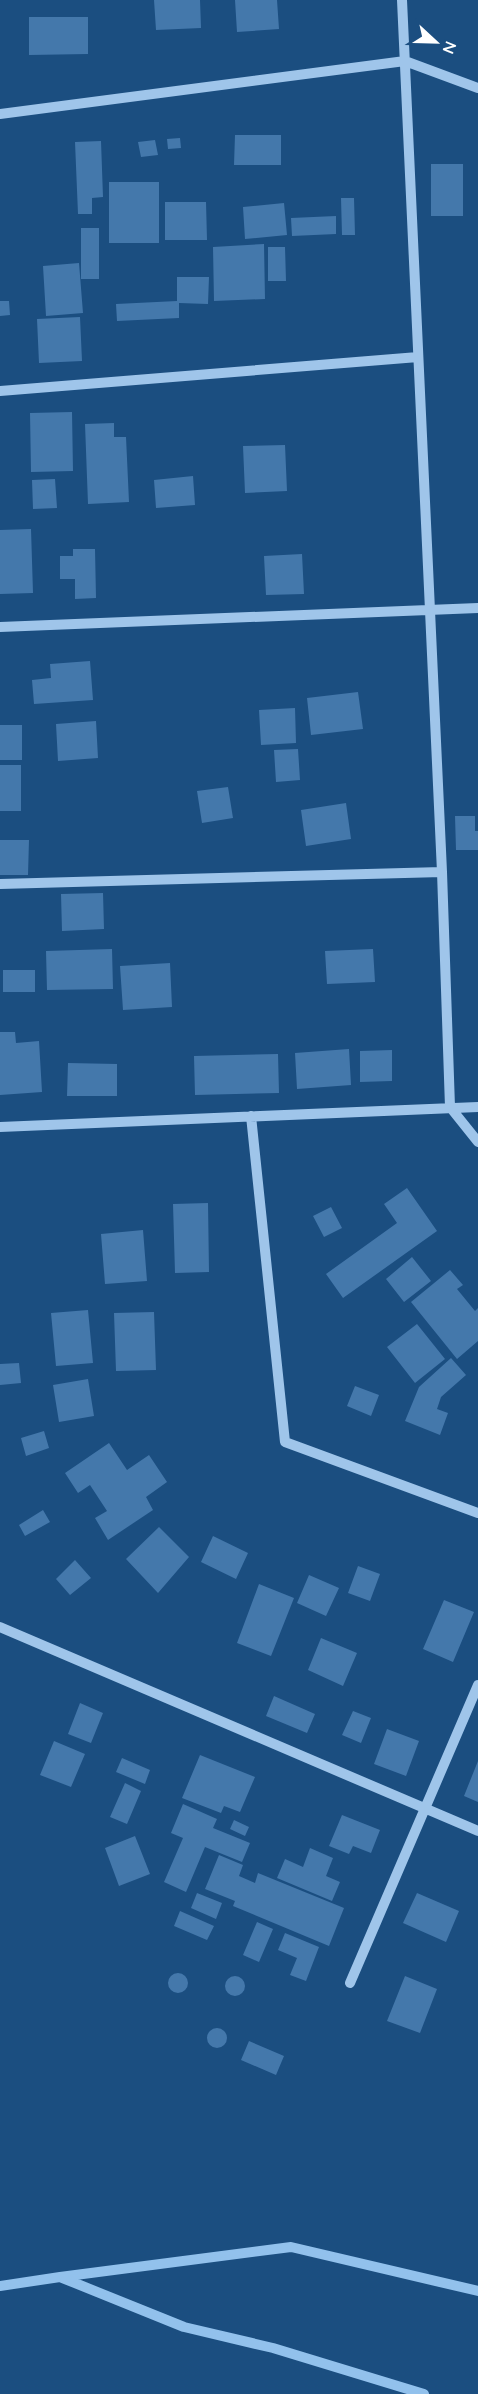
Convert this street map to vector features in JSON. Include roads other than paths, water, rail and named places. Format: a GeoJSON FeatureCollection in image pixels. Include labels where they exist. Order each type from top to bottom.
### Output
{"type":"FeatureCollection","features":[{"type":"Feature","properties":{"kind":"street"},"geometry":{"type":"LineString","coordinates":[[402,0],[442,872],[450,1107],[478,1142]]}},
{"type":"Feature","properties":{"kind":"street"},"geometry":{"type":"LineString","coordinates":[[0,114],[405,61],[478,88]]}},
{"type":"Feature","properties":{"kind":"street"},"geometry":{"type":"LineString","coordinates":[[0,391],[418,357]]}},
{"type":"Feature","properties":{"kind":"street"},"geometry":{"type":"LineString","coordinates":[[0,627],[478,608]]}},
{"type":"Feature","properties":{"kind":"street"},"geometry":{"type":"LineString","coordinates":[[0,884],[442,872]]}},
{"type":"Feature","properties":{"kind":"street"},"geometry":{"type":"LineString","coordinates":[[0,1127],[478,1107]]}},
{"type":"Feature","properties":{"kind":"street"},"geometry":{"type":"LineString","coordinates":[[251,1116],[285,1442],[478,1513]]}},
{"type":"Feature","properties":{"kind":"street"},"geometry":{"type":"LineString","coordinates":[[0,1628],[478,1831]]}},
{"type":"Feature","properties":{"kind":"street"},"geometry":{"type":"LineString","coordinates":[[350,1983],[478,1685]]}},
{"type":"Feature","properties":{"kind":"waterway"},"geometry":{"type":"LineString","coordinates":[[60,2277],[291,2247],[478,2291]]}},
{"type":"Feature","properties":{"kind":"waterway"},"geometry":{"type":"LineString","coordinates":[[0,2286],[60,2277],[184,2327],[273,2348],[424,2394]]}}]}
